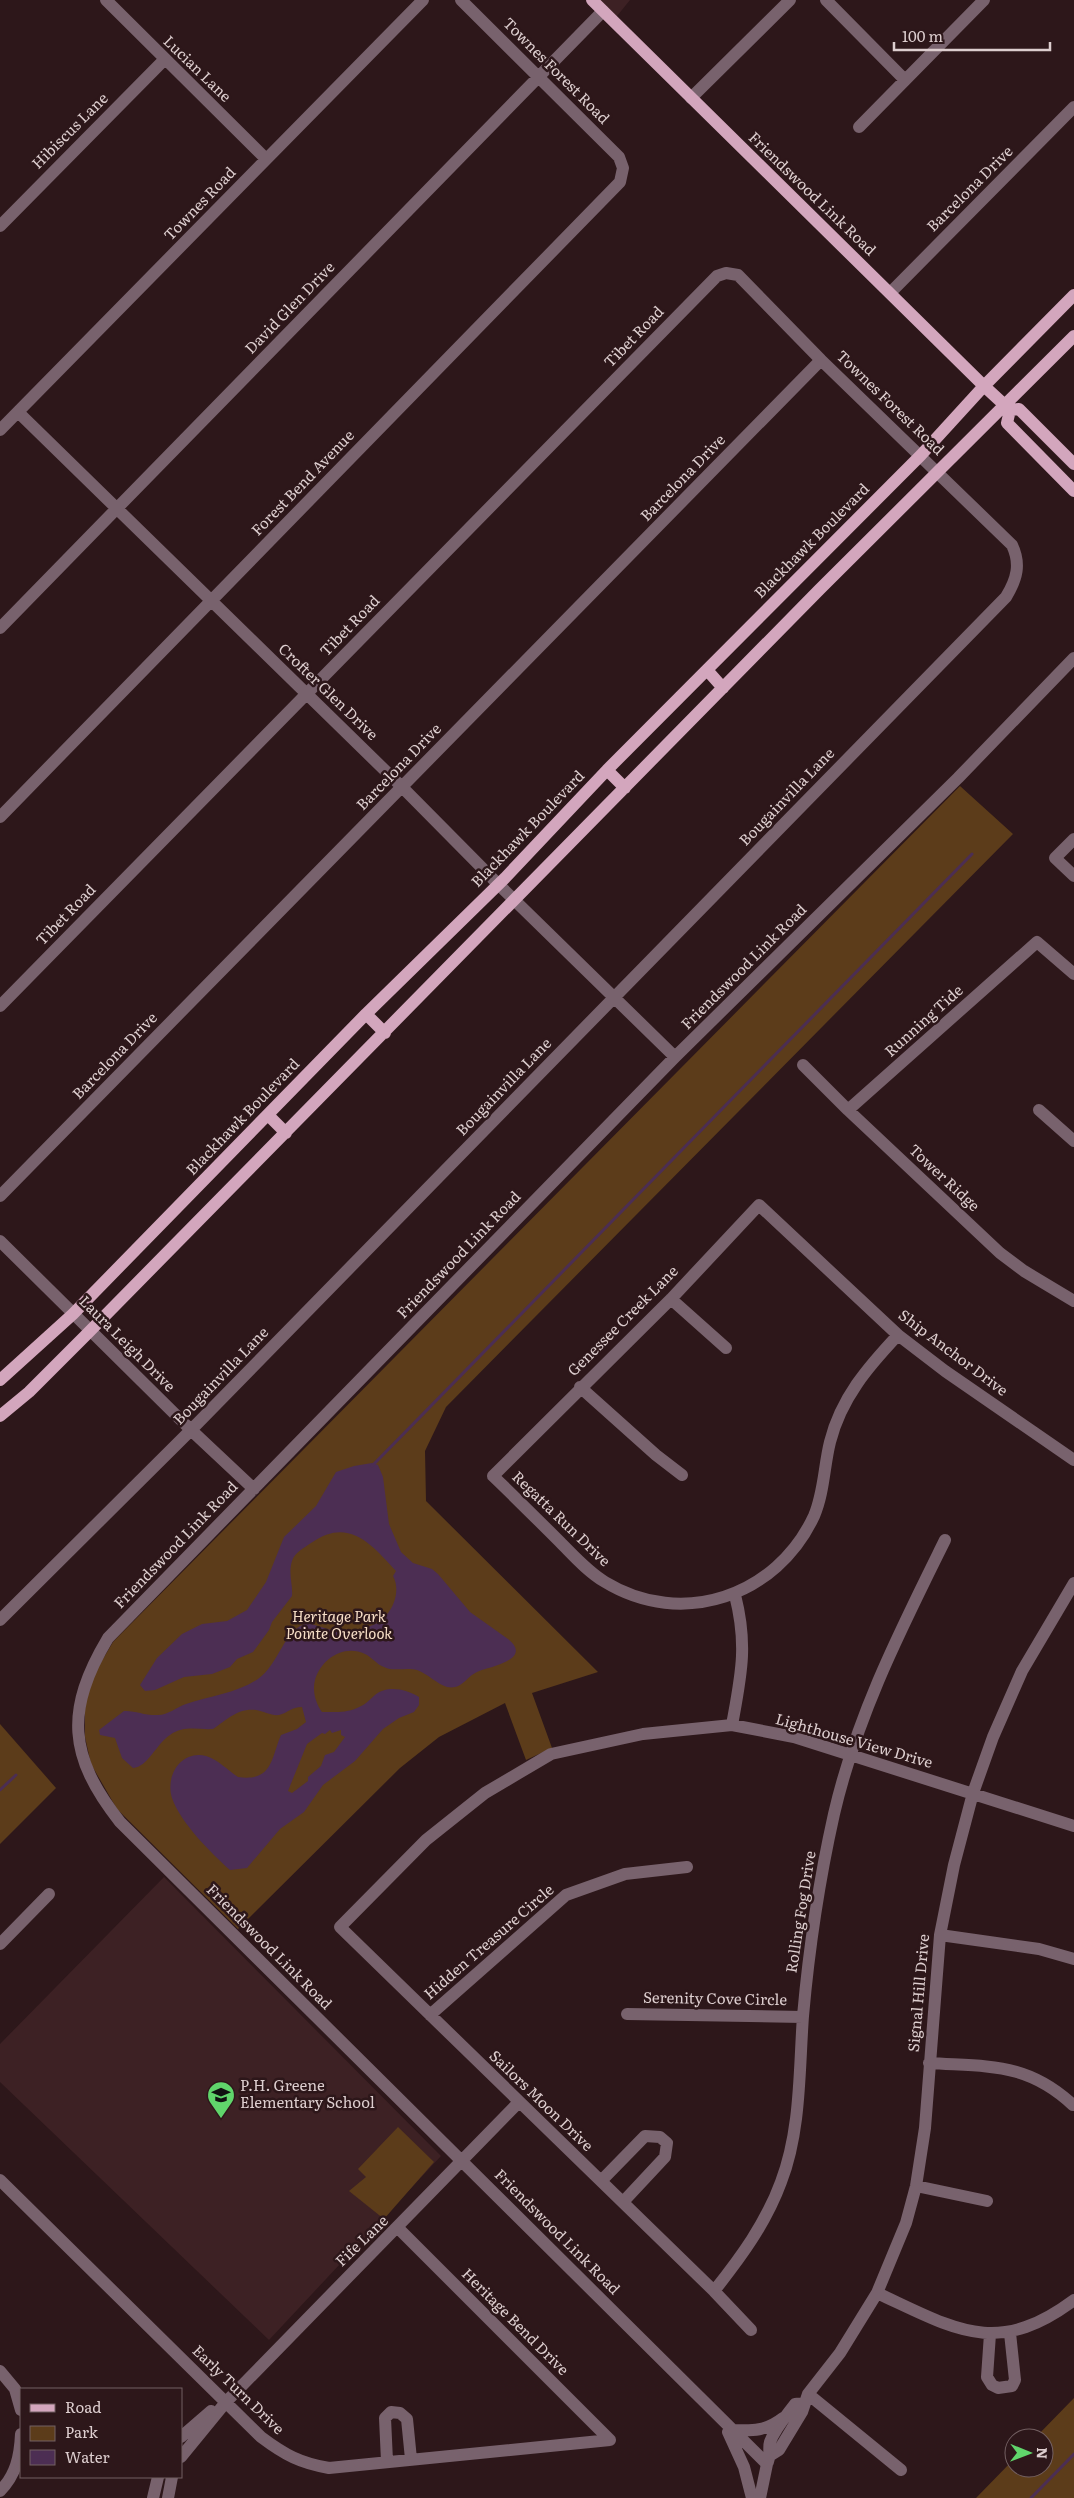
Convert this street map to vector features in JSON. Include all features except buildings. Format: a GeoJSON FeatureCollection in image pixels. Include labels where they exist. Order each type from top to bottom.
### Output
{"type":"FeatureCollection","features":[{"type":"Feature","properties":{"kind":"main road","name":"Friendswood Link Road"},"geometry":{"type":"LineString","coordinates":[[592,0],[984,386],[1008,408],[1019,409],[1074,464]]}},
{"type":"Feature","properties":{"kind":"main road","name":"Blackhawk Boulevard"},"geometry":{"type":"LineString","coordinates":[[0,1380],[73,1314],[366,1014],[498,884],[607,770],[921,455],[984,386],[1074,296]]}},
{"type":"Feature","properties":{"kind":"main road"},"geometry":{"type":"LineString","coordinates":[[0,1416],[29,1392],[938,471],[1008,408],[1074,336]]}},
{"type":"Feature","properties":{"kind":"main road"},"geometry":{"type":"LineString","coordinates":[[1008,408],[1007,423],[1074,491]]}},
{"type":"Feature","properties":{"kind":"main road"},"geometry":{"type":"LineString","coordinates":[[804,572],[819,590]]}},
{"type":"Feature","properties":{"kind":"main road"},"geometry":{"type":"LineString","coordinates":[[707,670],[723,688]]}},
{"type":"Feature","properties":{"kind":"main road"},"geometry":{"type":"LineString","coordinates":[[607,770],[625,788]]}},
{"type":"Feature","properties":{"kind":"main road"},"geometry":{"type":"LineString","coordinates":[[366,1014],[385,1033]]}},
{"type":"Feature","properties":{"kind":"main road"},"geometry":{"type":"LineString","coordinates":[[268,1115],[286,1133]]}},
{"type":"Feature","properties":{"kind":"street","name":"Lucian Lane"},"geometry":{"type":"LineString","coordinates":[[106,0],[164,60],[266,159]]}},
{"type":"Feature","properties":{"kind":"street","name":"Townes Road"},"geometry":{"type":"LineString","coordinates":[[0,430],[423,0]]}},
{"type":"Feature","properties":{"kind":"street","name":"Townes Forest Road"},"geometry":{"type":"LineString","coordinates":[[461,0],[619,157],[623,168]]}},
{"type":"Feature","properties":{"kind":"street"},"geometry":{"type":"LineString","coordinates":[[691,98],[790,0]]}},
{"type":"Feature","properties":{"kind":"street"},"geometry":{"type":"LineString","coordinates":[[826,0],[905,80]]}},
{"type":"Feature","properties":{"kind":"street"},"geometry":{"type":"LineString","coordinates":[[859,127],[984,0]]}},
{"type":"Feature","properties":{"kind":"street","name":"David Glen Drive"},"geometry":{"type":"LineString","coordinates":[[0,628],[603,11]]}},
{"type":"Feature","properties":{"kind":"street","name":"Hibiscus Lane"},"geometry":{"type":"LineString","coordinates":[[0,226],[164,60]]}},
{"type":"Feature","properties":{"kind":"street","name":"Barcelona Drive"},"geometry":{"type":"LineString","coordinates":[[890,293],[1074,107]]}},
{"type":"Feature","properties":{"kind":"street","name":"Forest Bend Avenue"},"geometry":{"type":"LineString","coordinates":[[0,817],[620,182],[623,168]]}},
{"type":"Feature","properties":{"kind":"street","name":"Townes Forest Road"},"geometry":{"type":"LineString","coordinates":[[726,273],[738,275],[821,360],[1012,544],[1017,556],[1018,567]]}},
{"type":"Feature","properties":{"kind":"street","name":"Tibet Road"},"geometry":{"type":"LineString","coordinates":[[0,1006],[717,276],[726,273]]}},
{"type":"Feature","properties":{"kind":"street","name":"Barcelona Drive"},"geometry":{"type":"LineString","coordinates":[[0,1196],[821,360]]}},
{"type":"Feature","properties":{"kind":"street","name":"Crofter Glen Drive"},"geometry":{"type":"LineString","coordinates":[[18,412],[402,787],[675,1058]]}},
{"type":"Feature","properties":{"kind":"street","name":"Bougainvilla Lane"},"geometry":{"type":"LineString","coordinates":[[0,1620],[191,1430],[1006,597],[1014,583],[1018,567]]}},
{"type":"Feature","properties":{"kind":"street","name":"Friendswood Link Road"},"geometry":{"type":"LineString","coordinates":[[769,2459],[733,2430],[120,1822],[96,1788],[83,1758],[78,1734],[79,1708],[84,1682],[108,1638],[675,1058],[958,778],[1074,658]]}},
{"type":"Feature","properties":{"kind":"street"},"geometry":{"type":"LineString","coordinates":[[1074,839],[1055,858],[1074,876]]}},
{"type":"Feature","properties":{"kind":"street","name":"Running Tide"},"geometry":{"type":"LineString","coordinates":[[848,1110],[1037,942],[1074,974]]}},
{"type":"Feature","properties":{"kind":"street","name":"Tower Ridge"},"geometry":{"type":"LineString","coordinates":[[803,1065],[1000,1253],[1024,1271],[1074,1301]]}},
{"type":"Feature","properties":{"kind":"street"},"geometry":{"type":"LineString","coordinates":[[1038,1110],[1074,1141]]}},
{"type":"Feature","properties":{"kind":"street","name":"Genessee Creek Lane"},"geometry":{"type":"LineString","coordinates":[[493,1476],[671,1298],[759,1205],[775,1222]]}},
{"type":"Feature","properties":{"kind":"street","name":"Ship Anchor Drive"},"geometry":{"type":"LineString","coordinates":[[775,1222],[898,1335],[945,1371],[1074,1460]]}},
{"type":"Feature","properties":{"kind":"street","name":"Laura Leigh Drive"},"geometry":{"type":"LineString","coordinates":[[0,1241],[191,1430],[254,1489]]}},
{"type":"Feature","properties":{"kind":"street"},"geometry":{"type":"LineString","coordinates":[[671,1298],[726,1348]]}},
{"type":"Feature","properties":{"kind":"street","name":"Regatta Run Drive"},"geometry":{"type":"LineString","coordinates":[[493,1476],[586,1567],[604,1582],[629,1595],[653,1601],[678,1604],[735,1595],[763,1579],[782,1563],[798,1544],[814,1514],[830,1441],[850,1391],[898,1335]]}},
{"type":"Feature","properties":{"kind":"street"},"geometry":{"type":"LineString","coordinates":[[580,1387],[656,1455],[682,1475]]}},
{"type":"Feature","properties":{"kind":"street","name":"Rolling Fog Drive"},"geometry":{"type":"LineString","coordinates":[[714,2290],[747,2250],[782,2182],[791,2148],[796,2118],[810,1946],[820,1882],[849,1755],[880,1672],[945,1540]]}},
{"type":"Feature","properties":{"kind":"street","name":"Signal Hill Drive"},"geometry":{"type":"LineString","coordinates":[[769,2459],[779,2450],[802,2412],[806,2398],[840,2353],[877,2293],[906,2223],[916,2186],[925,2128],[940,1935],[954,1865],[973,1793],[993,1737],[1022,1671],[1074,1583]]}},
{"type":"Feature","properties":{"kind":"street"},"geometry":{"type":"LineString","coordinates":[[732,1725],[744,1649],[741,1620],[735,1595]]}},
{"type":"Feature","properties":{"kind":"street","name":"Lighthouse View Drive"},"geometry":{"type":"LineString","coordinates":[[371,1895],[426,1840],[485,1793],[551,1754],[643,1734],[732,1725],[794,1737],[1074,1826]]}},
{"type":"Feature","properties":{"kind":"street","name":"Hidden Treasure Circle"},"geometry":{"type":"LineString","coordinates":[[430,2016],[566,1894],[625,1874],[687,1867]]}},
{"type":"Feature","properties":{"kind":"street"},"geometry":{"type":"LineString","coordinates":[[0,1944],[49,1894]]}},
{"type":"Feature","properties":{"kind":"street","name":"Sailors Moon Drive"},"geometry":{"type":"LineString","coordinates":[[371,1895],[340,1927],[714,2290],[751,2330]]}},
{"type":"Feature","properties":{"kind":"street"},"geometry":{"type":"LineString","coordinates":[[940,1935],[1039,1948],[1074,1959]]}},
{"type":"Feature","properties":{"kind":"street","name":"Serenity Cove Circle"},"geometry":{"type":"LineString","coordinates":[[627,2014],[803,2017]]}},
{"type":"Feature","properties":{"kind":"street"},"geometry":{"type":"LineString","coordinates":[[929,2063],[1001,2068],[1027,2074],[1055,2088],[1074,2106]]}},
{"type":"Feature","properties":{"kind":"street","name":"Fife Lane"},"geometry":{"type":"LineString","coordinates":[[182,2456],[226,2402],[519,2102]]}},
{"type":"Feature","properties":{"kind":"street"},"geometry":{"type":"LineString","coordinates":[[601,2181],[645,2136],[660,2137],[667,2143],[668,2149],[665,2157],[623,2202]]}},
{"type":"Feature","properties":{"kind":"street","name":"Early Turn Drive"},"geometry":{"type":"LineString","coordinates":[[0,2180],[261,2437],[283,2453],[304,2464],[330,2468],[610,2440]]}},
{"type":"Feature","properties":{"kind":"street"},"geometry":{"type":"LineString","coordinates":[[916,2186],[987,2201]]}},
{"type":"Feature","properties":{"kind":"street","name":"Heritage Bend Drive"},"geometry":{"type":"LineString","coordinates":[[398,2228],[610,2440]]}},
{"type":"Feature","properties":{"kind":"street"},"geometry":{"type":"LineString","coordinates":[[877,2293],[940,2322],[990,2334],[1010,2333],[1035,2324],[1074,2300]]}},
{"type":"Feature","properties":{"kind":"street"},"geometry":{"type":"LineString","coordinates":[[990,2334],[988,2377],[992,2385],[1004,2388],[1012,2386],[1015,2380],[1010,2333]]}},
{"type":"Feature","properties":{"kind":"street"},"geometry":{"type":"LineString","coordinates":[[0,2371],[15,2389],[20,2406]]}},
{"type":"Feature","properties":{"kind":"street"},"geometry":{"type":"LineString","coordinates":[[806,2398],[902,2470]]}},
{"type":"Feature","properties":{"kind":"street","name":"Signal Hill Drive"},"geometry":{"type":"LineString","coordinates":[[769,2459],[770,2443],[795,2404],[806,2398]]}},
{"type":"Feature","properties":{"kind":"street","name":"Fife Lane"},"geometry":{"type":"LineString","coordinates":[[182,2436],[207,2413],[226,2402]]}},
{"type":"Feature","properties":{"kind":"street"},"geometry":{"type":"LineString","coordinates":[[387,2461],[385,2418],[390,2412],[400,2413],[407,2419],[411,2459]]}},
{"type":"Feature","properties":{"kind":"street"},"geometry":{"type":"LineString","coordinates":[[718,2415],[737,2446],[752,2498]]}},
{"type":"Feature","properties":{"kind":"street"},"geometry":{"type":"LineString","coordinates":[[733,2430],[761,2431],[772,2426],[787,2415]]}},
{"type":"Feature","properties":{"kind":"street"},"geometry":{"type":"LineString","coordinates":[[0,2491],[12,2477],[16,2466],[20,2440]]}},
{"type":"Feature","properties":{"kind":"street"},"geometry":{"type":"LineString","coordinates":[[760,2498],[769,2459]]}},
{"type":"Feature","properties":{"kind":"street"},"geometry":{"type":"LineString","coordinates":[[153,2498],[158,2478]]}},
{"type":"Feature","properties":{"kind":"street"},"geometry":{"type":"LineString","coordinates":[[168,2498],[172,2478]]}},
{"type":"Feature","properties":{"kind":"shaded area"},"geometry":{"type":"Polygon","coordinates":[[[592,0],[630,0],[613,21],[592,0]]]}},
{"type":"Feature","properties":{"kind":"shaded area","name":"P.H. Greene Elementary School"},"geometry":{"type":"Polygon","coordinates":[[[164,1877],[441,2156],[269,2340],[0,2082],[0,2044],[164,1877]]]}},
{"type":"Feature","properties":{"kind":"green space","name":"Heritage Park Pointe Overlook"},"geometry":{"type":"Polygon","coordinates":[[[960,786],[1013,834],[446,1407],[425,1451],[426,1501],[598,1672],[532,1693],[552,1748],[526,1760],[505,1703],[439,1737],[400,1768],[238,1929],[117,1809],[91,1764],[85,1737],[85,1706],[90,1681],[113,1642],[960,786]]]}},
{"type":"Feature","properties":{"kind":"green space"},"geometry":{"type":"Polygon","coordinates":[[[0,1724],[56,1788],[0,1844],[0,1724]]]}},
{"type":"Feature","properties":{"kind":"green space"},"geometry":{"type":"Polygon","coordinates":[[[398,2127],[434,2162],[384,2219],[349,2191],[366,2177],[358,2169],[398,2127]]]}},
{"type":"Feature","properties":{"kind":"green space"},"geometry":{"type":"Polygon","coordinates":[[[1074,2398],[1074,2498],[976,2498],[1004,2469],[1004,2478],[1054,2478],[1054,2428],[1045,2428],[1074,2398]]]}},
{"type":"Feature","properties":{"kind":"water"},"geometry":{"type":"Polygon","coordinates":[[[372,1463],[378,1465],[383,1477],[389,1524],[401,1552],[413,1563],[432,1569],[438,1574],[470,1612],[508,1639],[515,1646],[516,1652],[506,1662],[473,1674],[456,1687],[443,1686],[417,1670],[384,1667],[367,1655],[357,1651],[342,1652],[334,1655],[322,1666],[314,1684],[315,1697],[322,1712],[353,1710],[380,1692],[391,1689],[403,1690],[419,1697],[419,1705],[414,1712],[399,1718],[383,1729],[355,1761],[323,1785],[304,1812],[280,1829],[247,1868],[230,1870],[197,1837],[176,1807],[170,1790],[173,1773],[182,1761],[197,1755],[215,1760],[238,1777],[249,1778],[258,1776],[269,1766],[281,1735],[297,1729],[306,1722],[302,1707],[279,1715],[256,1710],[243,1711],[233,1715],[213,1729],[191,1729],[175,1732],[165,1739],[143,1764],[133,1768],[122,1758],[115,1738],[100,1735],[99,1730],[124,1711],[162,1715],[186,1704],[250,1684],[265,1673],[287,1639],[300,1626],[308,1623],[344,1634],[362,1635],[363,1627],[371,1626],[386,1616],[391,1609],[396,1592],[393,1576],[396,1571],[378,1552],[359,1537],[337,1532],[325,1535],[297,1553],[293,1558],[290,1570],[292,1596],[272,1622],[269,1630],[253,1652],[237,1659],[230,1667],[212,1674],[184,1677],[155,1690],[145,1691],[140,1685],[157,1658],[182,1634],[202,1624],[227,1621],[247,1610],[266,1582],[284,1537],[316,1506],[336,1472],[372,1463]],[[330,1730],[325,1734],[322,1733],[307,1744],[288,1791],[292,1793],[308,1781],[308,1777],[321,1766],[325,1755],[334,1752],[345,1737],[341,1735],[341,1730],[332,1733],[330,1730]]]}},
{"type":"Feature","properties":{"kind":"waterway"},"geometry":{"type":"LineString","coordinates":[[372,1466],[972,854]]}},
{"type":"Feature","properties":{"kind":"waterway"},"geometry":{"type":"LineString","coordinates":[[0,1790],[16,1775]]}},
{"type":"Feature","properties":{"kind":"waterway"},"geometry":{"type":"LineString","coordinates":[[1031,2498],[1074,2454]]}},
{"type":"Feature","properties":{"kind":"place","name":"P.H. Greene Elementary School"},"geometry":{"type":"Point","coordinates":[221,2119]}}]}
